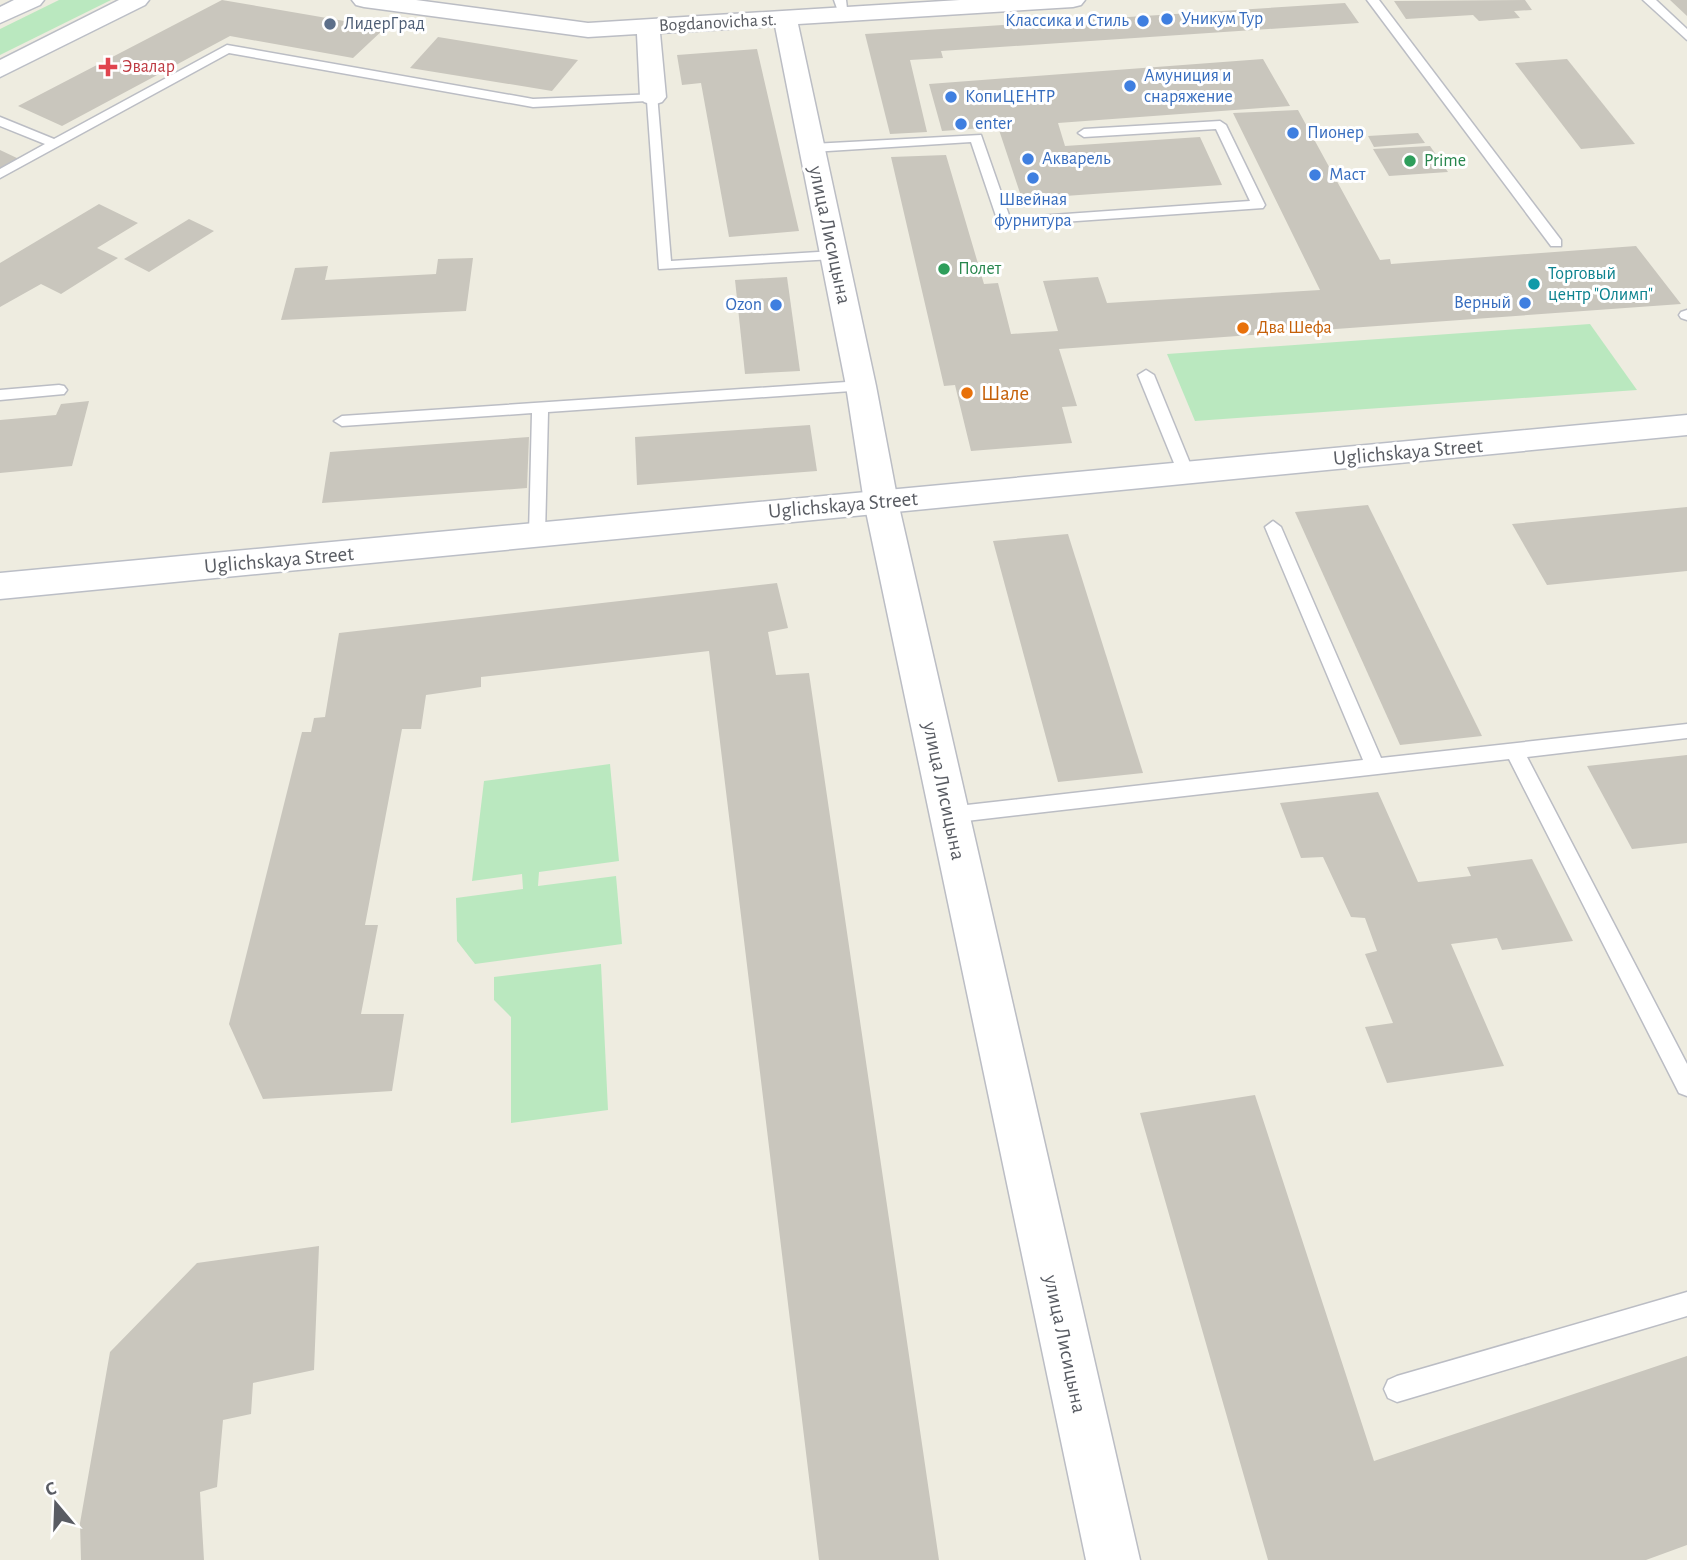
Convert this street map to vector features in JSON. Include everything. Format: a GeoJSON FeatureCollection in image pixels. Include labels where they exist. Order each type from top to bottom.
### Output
{"type":"FeatureCollection","features":[{"type":"Feature","properties":{"kind":"street"},"geometry":{"type":"LineString","coordinates":[[0,16],[32,0]]}},
{"type":"Feature","properties":{"kind":"street"},"geometry":{"type":"LineString","coordinates":[[0,70],[137,0]]}},
{"type":"Feature","properties":{"kind":"street","name":"Bogdanovicha st."},"geometry":{"type":"LineString","coordinates":[[364,0],[571,29],[785,19],[842,8],[1073,0]]}},
{"type":"Feature","properties":{"kind":"street","name":"улица Лисицына"},"geometry":{"type":"LineString","coordinates":[[785,19],[861,386],[881,502],[1112,1560]]}},
{"type":"Feature","properties":{"kind":"street"},"geometry":{"type":"LineString","coordinates":[[648,27],[653,97]]}},
{"type":"Feature","properties":{"kind":"street","name":"Uglichskaya Street"},"geometry":{"type":"LineString","coordinates":[[0,586],[1687,425]]}},
{"type":"Feature","properties":{"kind":"lane"},"geometry":{"type":"LineString","coordinates":[[1373,0],[1556,243]]}},
{"type":"Feature","properties":{"kind":"lane"},"geometry":{"type":"LineString","coordinates":[[1649,0],[1687,36]]}},
{"type":"Feature","properties":{"kind":"lane"},"geometry":{"type":"LineString","coordinates":[[0,174],[227,49],[533,103],[653,97],[664,266],[834,255]]}},
{"type":"Feature","properties":{"kind":"lane"},"geometry":{"type":"LineString","coordinates":[[0,121],[56,144]]}},
{"type":"Feature","properties":{"kind":"lane"},"geometry":{"type":"LineString","coordinates":[[812,148],[976,138],[1005,222],[1258,205],[1220,125],[1084,133]]}},
{"type":"Feature","properties":{"kind":"lane"},"geometry":{"type":"LineString","coordinates":[[1146,375],[1186,473]]}},
{"type":"Feature","properties":{"kind":"lane"},"geometry":{"type":"LineString","coordinates":[[342,421],[861,386]]}},
{"type":"Feature","properties":{"kind":"lane"},"geometry":{"type":"LineString","coordinates":[[0,396],[59,390]]}},
{"type":"Feature","properties":{"kind":"lane"},"geometry":{"type":"LineString","coordinates":[[537,535],[540,408]]}},
{"type":"Feature","properties":{"kind":"lane"},"geometry":{"type":"LineString","coordinates":[[1273,527],[1375,766]]}},
{"type":"Feature","properties":{"kind":"lane"},"geometry":{"type":"LineString","coordinates":[[949,815],[1687,731]]}},
{"type":"Feature","properties":{"kind":"lane"},"geometry":{"type":"LineString","coordinates":[[1513,749],[1687,1086]]}},
{"type":"Feature","properties":{"kind":"lane"},"geometry":{"type":"LineString","coordinates":[[1397,1389],[1687,1304]]}},
{"type":"Feature","properties":{"kind":"green space"},"geometry":{"type":"Polygon","coordinates":[[[59,0],[111,0],[0,55],[0,29],[59,0]]]}},
{"type":"Feature","properties":{"kind":"green space"},"geometry":{"type":"Polygon","coordinates":[[[1590,324],[1637,390],[1195,421],[1167,354],[1590,324]]]}},
{"type":"Feature","properties":{"kind":"green space"},"geometry":{"type":"Polygon","coordinates":[[[610,764],[619,861],[539,872],[538,886],[616,876],[622,944],[475,964],[457,941],[456,898],[523,889],[522,874],[472,881],[484,781],[610,764]]]}},
{"type":"Feature","properties":{"kind":"green space"},"geometry":{"type":"Polygon","coordinates":[[[601,964],[608,1110],[511,1123],[511,1017],[494,1000],[494,977],[601,964]]]}},
{"type":"Feature","properties":{"kind":"building"},"geometry":{"type":"Polygon","coordinates":[[[222,0],[385,28],[353,58],[230,36],[62,126],[18,106],[222,0]]]}},
{"type":"Feature","properties":{"kind":"building"},"geometry":{"type":"Polygon","coordinates":[[[1525,0],[1532,10],[1514,11],[1520,18],[1479,21],[1473,15],[1406,19],[1394,1],[1525,0]]]}},
{"type":"Feature","properties":{"kind":"building"},"geometry":{"type":"Polygon","coordinates":[[[1670,0],[1687,0],[1687,16],[1670,0]]]}},
{"type":"Feature","properties":{"kind":"building"},"geometry":{"type":"Polygon","coordinates":[[[1345,3],[1359,23],[941,51],[943,58],[910,60],[927,132],[890,134],[865,34],[1345,3]]]}},
{"type":"Feature","properties":{"kind":"building"},"geometry":{"type":"Polygon","coordinates":[[[438,37],[578,60],[552,91],[410,68],[438,37]]]}},
{"type":"Feature","properties":{"kind":"building"},"geometry":{"type":"Polygon","coordinates":[[[757,49],[799,231],[729,237],[701,83],[682,85],[677,55],[757,49]]]}},
{"type":"Feature","properties":{"kind":"building"},"geometry":{"type":"Polygon","coordinates":[[[1263,59],[1290,106],[1058,123],[1065,146],[1200,137],[1222,185],[1022,199],[998,127],[942,131],[929,84],[1263,59]]]}},
{"type":"Feature","properties":{"kind":"building"},"geometry":{"type":"Polygon","coordinates":[[[1567,59],[1635,144],[1581,149],[1515,63],[1567,59]]]}},
{"type":"Feature","properties":{"kind":"building"},"geometry":{"type":"Polygon","coordinates":[[[1298,110],[1380,260],[1390,259],[1391,264],[1636,246],[1681,304],[1059,349],[1077,406],[1062,407],[1072,443],[971,451],[955,385],[944,386],[891,157],[946,155],[984,284],[998,283],[1011,334],[1058,331],[1043,281],[1098,277],[1107,303],[1320,290],[1233,113],[1298,110]]]}},
{"type":"Feature","properties":{"kind":"building"},"geometry":{"type":"Polygon","coordinates":[[[1418,133],[1425,143],[1374,147],[1368,136],[1418,133]]]}},
{"type":"Feature","properties":{"kind":"building","name":"Prime"},"geometry":{"type":"Polygon","coordinates":[[[1430,146],[1448,172],[1389,176],[1373,149],[1430,146]]]}},
{"type":"Feature","properties":{"kind":"building"},"geometry":{"type":"Polygon","coordinates":[[[0,150],[19,159],[0,169],[0,150]]]}},
{"type":"Feature","properties":{"kind":"building"},"geometry":{"type":"Polygon","coordinates":[[[99,204],[138,223],[97,248],[118,258],[61,294],[41,284],[0,307],[0,263],[99,204]]]}},
{"type":"Feature","properties":{"kind":"building"},"geometry":{"type":"Polygon","coordinates":[[[189,219],[214,231],[149,272],[124,259],[189,219]]]}},
{"type":"Feature","properties":{"kind":"building"},"geometry":{"type":"Polygon","coordinates":[[[473,258],[466,311],[281,320],[295,268],[328,266],[325,280],[436,274],[438,259],[473,258]]]}},
{"type":"Feature","properties":{"kind":"building"},"geometry":{"type":"Polygon","coordinates":[[[787,277],[800,371],[745,374],[735,280],[787,277]]]}},
{"type":"Feature","properties":{"kind":"building"},"geometry":{"type":"Polygon","coordinates":[[[89,401],[72,466],[0,473],[0,420],[56,415],[61,404],[89,401]]]}},
{"type":"Feature","properties":{"kind":"building"},"geometry":{"type":"Polygon","coordinates":[[[810,425],[817,471],[637,485],[635,437],[810,425]]]}},
{"type":"Feature","properties":{"kind":"building"},"geometry":{"type":"Polygon","coordinates":[[[529,437],[527,488],[322,503],[330,452],[529,437]]]}},
{"type":"Feature","properties":{"kind":"building"},"geometry":{"type":"Polygon","coordinates":[[[1368,505],[1482,736],[1400,745],[1295,512],[1368,505]]]}},
{"type":"Feature","properties":{"kind":"building"},"geometry":{"type":"Polygon","coordinates":[[[1687,507],[1687,571],[1547,585],[1512,524],[1687,507]]]}},
{"type":"Feature","properties":{"kind":"building"},"geometry":{"type":"Polygon","coordinates":[[[1068,534],[1143,773],[1058,782],[993,541],[1068,534]]]}},
{"type":"Feature","properties":{"kind":"building"},"geometry":{"type":"Polygon","coordinates":[[[777,583],[788,628],[768,632],[776,675],[809,673],[939,1560],[819,1560],[709,651],[481,677],[481,687],[426,695],[421,729],[402,729],[365,925],[378,925],[361,1014],[404,1014],[392,1091],[263,1099],[229,1024],[302,732],[311,732],[314,718],[325,717],[339,633],[777,583]]]}},
{"type":"Feature","properties":{"kind":"building"},"geometry":{"type":"Polygon","coordinates":[[[1687,755],[1687,843],[1632,849],[1587,766],[1687,755]]]}},
{"type":"Feature","properties":{"kind":"building"},"geometry":{"type":"Polygon","coordinates":[[[1378,792],[1418,882],[1471,876],[1467,867],[1532,859],[1573,941],[1502,950],[1497,938],[1451,944],[1504,1066],[1387,1083],[1365,1027],[1393,1023],[1365,954],[1377,951],[1365,918],[1351,917],[1323,857],[1301,858],[1280,803],[1378,792]]]}},
{"type":"Feature","properties":{"kind":"building"},"geometry":{"type":"Polygon","coordinates":[[[1255,1095],[1374,1461],[1687,1356],[1687,1545],[1646,1560],[1268,1560],[1140,1113],[1255,1095]]]}},
{"type":"Feature","properties":{"kind":"building"},"geometry":{"type":"Polygon","coordinates":[[[319,1246],[314,1370],[253,1383],[251,1414],[223,1420],[217,1487],[200,1492],[204,1560],[81,1560],[80,1523],[110,1352],[197,1263],[319,1246]]]}},
{"type":"Feature","properties":{"kind":"place","name":"Уникум Тур"},"geometry":{"type":"Point","coordinates":[1167,19]}},
{"type":"Feature","properties":{"kind":"place","name":"Классика и Стиль"},"geometry":{"type":"Point","coordinates":[1143,21]}},
{"type":"Feature","properties":{"kind":"place","name":"ЛидерГрад"},"geometry":{"type":"Point","coordinates":[330,24]}},
{"type":"Feature","properties":{"kind":"place","name":"Эвалар"},"geometry":{"type":"Point","coordinates":[108,67]}},
{"type":"Feature","properties":{"kind":"place","name":"Амуниция и снаряжение"},"geometry":{"type":"Point","coordinates":[1130,86]}},
{"type":"Feature","properties":{"kind":"place","name":"КопиЦЕНТР"},"geometry":{"type":"Point","coordinates":[951,97]}},
{"type":"Feature","properties":{"kind":"place","name":"enter"},"geometry":{"type":"Point","coordinates":[961,124]}},
{"type":"Feature","properties":{"kind":"place","name":"Пионер"},"geometry":{"type":"Point","coordinates":[1293,133]}},
{"type":"Feature","properties":{"kind":"place","name":"Акварель"},"geometry":{"type":"Point","coordinates":[1028,159]}},
{"type":"Feature","properties":{"kind":"place","name":"Prime"},"geometry":{"type":"Point","coordinates":[1410,161]}},
{"type":"Feature","properties":{"kind":"place","name":"Маст"},"geometry":{"type":"Point","coordinates":[1315,175]}},
{"type":"Feature","properties":{"kind":"place","name":"Швейная фурнитура"},"geometry":{"type":"Point","coordinates":[1033,178]}},
{"type":"Feature","properties":{"kind":"place","name":"Полет"},"geometry":{"type":"Point","coordinates":[944,269]}},
{"type":"Feature","properties":{"kind":"place","name":"Торговый центр \"Олимп\""},"geometry":{"type":"Point","coordinates":[1534,284]}},
{"type":"Feature","properties":{"kind":"place","name":"Верный"},"geometry":{"type":"Point","coordinates":[1525,303]}},
{"type":"Feature","properties":{"kind":"place","name":"Ozon"},"geometry":{"type":"Point","coordinates":[776,305]}},
{"type":"Feature","properties":{"kind":"place","name":"Два Шефа"},"geometry":{"type":"Point","coordinates":[1243,328]}},
{"type":"Feature","properties":{"kind":"place","name":"Шале"},"geometry":{"type":"Point","coordinates":[967,393]}}]}
